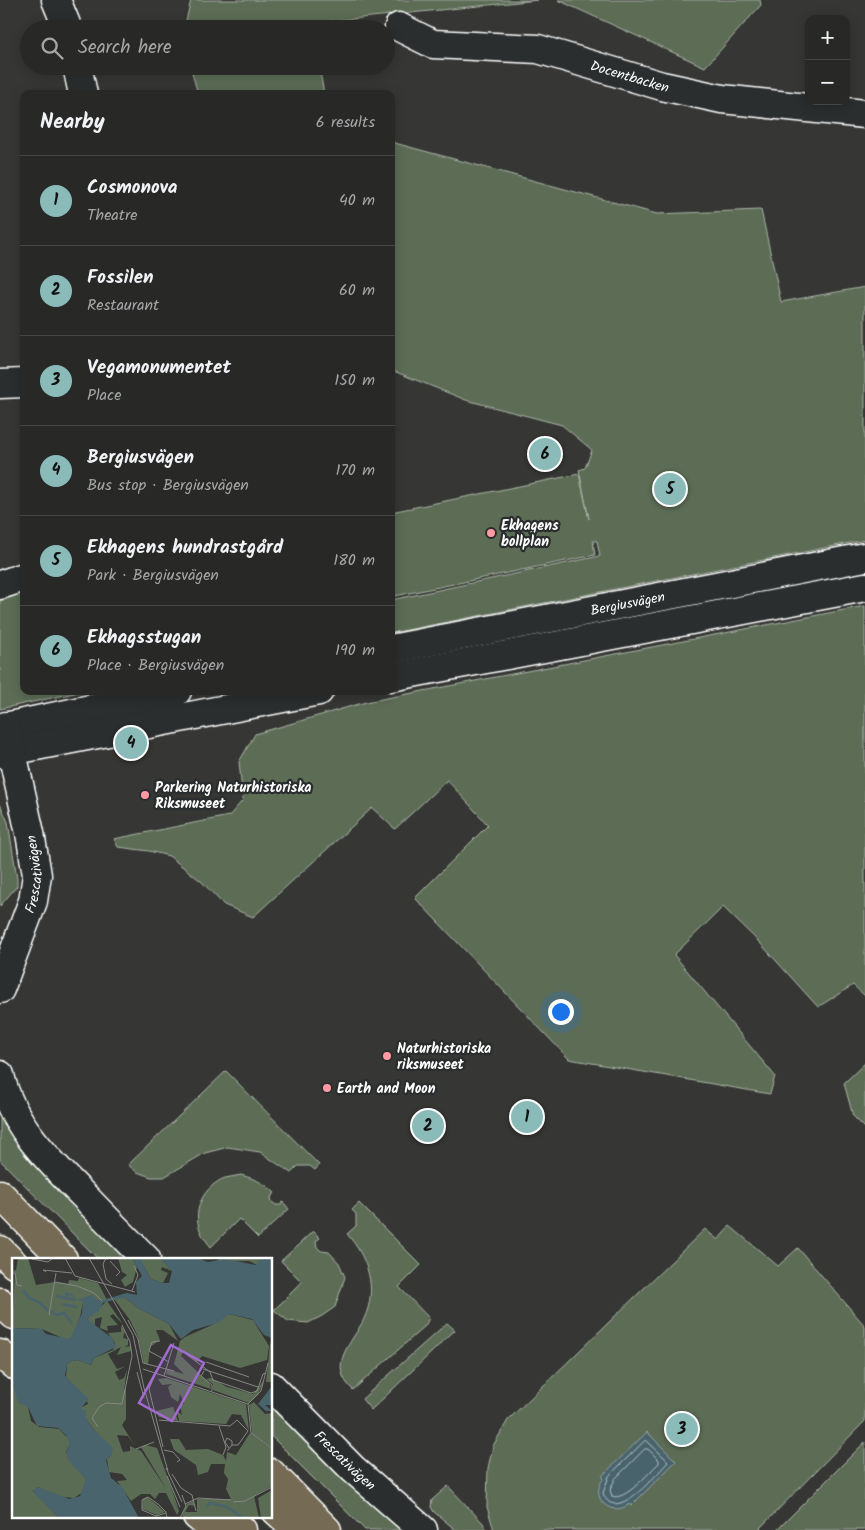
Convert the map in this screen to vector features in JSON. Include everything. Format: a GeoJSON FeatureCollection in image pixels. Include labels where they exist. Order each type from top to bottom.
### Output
{"type":"FeatureCollection","features":[{"type":"Feature","properties":{"kind":"main road"},"geometry":{"type":"LineString","coordinates":[[0,1194],[62,1258]]}},
{"type":"Feature","properties":{"kind":"main road"},"geometry":{"type":"LineString","coordinates":[[0,1250],[12,1262]]}},
{"type":"Feature","properties":{"kind":"main road"},"geometry":{"type":"LineString","coordinates":[[0,1302],[12,1313]]}},
{"type":"Feature","properties":{"kind":"main road"},"geometry":{"type":"LineString","coordinates":[[0,1354],[12,1363]]}},
{"type":"Feature","properties":{"kind":"main road"},"geometry":{"type":"LineString","coordinates":[[272,1474],[327,1530]]}},
{"type":"Feature","properties":{"kind":"main road"},"geometry":{"type":"LineString","coordinates":[[272,1507],[297,1530]]}},
{"type":"Feature","properties":{"kind":"main road"},"geometry":{"type":"LineString","coordinates":[[199,1518],[214,1530]]}},
{"type":"Feature","properties":{"kind":"main road"},"geometry":{"type":"LineString","coordinates":[[229,1518],[242,1530]]}},
{"type":"Feature","properties":{"kind":"street"},"geometry":{"type":"LineString","coordinates":[[56,0],[64,20]]}},
{"type":"Feature","properties":{"kind":"street","name":"Docentbacken"},"geometry":{"type":"LineString","coordinates":[[399,27],[433,44],[538,49],[662,86],[722,99],[865,114]]}},
{"type":"Feature","properties":{"kind":"street"},"geometry":{"type":"LineString","coordinates":[[79,75],[82,90]]}},
{"type":"Feature","properties":{"kind":"street"},"geometry":{"type":"LineString","coordinates":[[0,384],[20,383]]}},
{"type":"Feature","properties":{"kind":"street","name":"Bergiusvägen"},"geometry":{"type":"LineString","coordinates":[[395,648],[865,557]]}},
{"type":"Feature","properties":{"kind":"street"},"geometry":{"type":"LineString","coordinates":[[0,585],[20,578]]}},
{"type":"Feature","properties":{"kind":"street","name":"Bergiusvägen"},"geometry":{"type":"LineString","coordinates":[[395,676],[865,587]]}},
{"type":"Feature","properties":{"kind":"street"},"geometry":{"type":"LineString","coordinates":[[4,739],[163,695]]}},
{"type":"Feature","properties":{"kind":"street"},"geometry":{"type":"LineString","coordinates":[[4,739],[190,703],[276,695]]}},
{"type":"Feature","properties":{"kind":"street","name":"Frescativägen"},"geometry":{"type":"LineString","coordinates":[[0,989],[33,900],[37,875],[30,833],[4,739]]}},
{"type":"Feature","properties":{"kind":"street"},"geometry":{"type":"LineString","coordinates":[[0,1075],[12,1106],[31,1138],[54,1166],[145,1258]]}},
{"type":"Feature","properties":{"kind":"street","name":"Frescativägen"},"geometry":{"type":"LineString","coordinates":[[272,1387],[353,1469],[423,1530]]}},
{"type":"Feature","properties":{"kind":"green space"},"geometry":{"type":"Polygon","coordinates":[[[191,0],[538,0],[341,20],[186,20],[191,0]]]}},
{"type":"Feature","properties":{"kind":"green space"},"geometry":{"type":"Polygon","coordinates":[[[558,0],[760,0],[761,5],[705,67],[558,0]]]}},
{"type":"Feature","properties":{"kind":"green space"},"geometry":{"type":"Polygon","coordinates":[[[193,75],[321,75],[323,90],[197,90],[193,75]]]}},
{"type":"Feature","properties":{"kind":"green space"},"geometry":{"type":"Polygon","coordinates":[[[395,143],[657,214],[761,210],[781,302],[865,287],[865,540],[395,632],[395,599],[600,556],[597,541],[593,541],[595,555],[395,596],[395,511],[579,474],[589,519],[579,470],[585,468],[592,450],[562,425],[466,400],[395,372],[395,143]]]}},
{"type":"Feature","properties":{"kind":"green space"},"geometry":{"type":"Polygon","coordinates":[[[20,593],[20,695],[65,695],[0,709],[0,600],[20,593]]]}},
{"type":"Feature","properties":{"kind":"green space"},"geometry":{"type":"Polygon","coordinates":[[[865,606],[865,996],[853,985],[818,1007],[760,943],[723,907],[674,955],[775,1076],[770,1094],[569,1059],[415,898],[488,825],[447,780],[395,829],[372,808],[253,917],[224,905],[201,881],[169,856],[118,847],[114,839],[229,816],[243,800],[239,762],[255,734],[366,702],[865,606]]]}},
{"type":"Feature","properties":{"kind":"green space"},"geometry":{"type":"Polygon","coordinates":[[[0,804],[8,822],[17,886],[0,906],[0,804]]]}},
{"type":"Feature","properties":{"kind":"green space"},"geometry":{"type":"Polygon","coordinates":[[[865,1063],[865,1128],[853,1116],[844,1083],[865,1063]]]}},
{"type":"Feature","properties":{"kind":"green space"},"geometry":{"type":"Polygon","coordinates":[[[226,1071],[319,1165],[315,1170],[310,1166],[298,1166],[291,1173],[260,1152],[228,1147],[205,1153],[164,1177],[151,1177],[137,1172],[128,1165],[226,1071]]]}},
{"type":"Feature","properties":{"kind":"green space"},"geometry":{"type":"Polygon","coordinates":[[[0,1111],[128,1258],[97,1258],[0,1160],[0,1111]]]}},
{"type":"Feature","properties":{"kind":"green space"},"geometry":{"type":"Polygon","coordinates":[[[241,1175],[267,1187],[275,1193],[271,1197],[272,1202],[276,1205],[281,1205],[283,1202],[289,1209],[258,1238],[239,1219],[211,1247],[200,1230],[198,1222],[199,1207],[211,1187],[225,1178],[241,1175]]]}},
{"type":"Feature","properties":{"kind":"green space"},"geometry":{"type":"Polygon","coordinates":[[[359,1203],[421,1265],[399,1287],[429,1318],[425,1326],[353,1390],[345,1381],[341,1363],[348,1346],[364,1319],[370,1296],[369,1274],[360,1253],[347,1234],[356,1226],[356,1214],[352,1210],[359,1203]]]}},
{"type":"Feature","properties":{"kind":"green space"},"geometry":{"type":"Polygon","coordinates":[[[730,1226],[778,1266],[798,1248],[865,1326],[865,1421],[758,1530],[494,1530],[487,1507],[488,1468],[493,1446],[508,1420],[705,1229],[718,1240],[730,1226]]]}},
{"type":"Feature","properties":{"kind":"green space"},"geometry":{"type":"Polygon","coordinates":[[[313,1231],[320,1238],[316,1241],[317,1247],[321,1251],[329,1252],[339,1263],[345,1277],[335,1307],[308,1323],[288,1321],[274,1310],[302,1282],[281,1261],[313,1231]]]}},
{"type":"Feature","properties":{"kind":"green space"},"geometry":{"type":"Polygon","coordinates":[[[447,1323],[455,1330],[371,1410],[362,1399],[447,1323]]]}},
{"type":"Feature","properties":{"kind":"green space"},"geometry":{"type":"Polygon","coordinates":[[[272,1401],[407,1530],[365,1530],[272,1437],[272,1401]]]}},
{"type":"Feature","properties":{"kind":"green space"},"geometry":{"type":"Polygon","coordinates":[[[865,1442],[865,1530],[777,1530],[865,1442]]]}},
{"type":"Feature","properties":{"kind":"green space"},"geometry":{"type":"Polygon","coordinates":[[[448,1486],[483,1523],[486,1530],[456,1530],[434,1512],[431,1507],[432,1500],[448,1486]]]}},
{"type":"Feature","properties":{"kind":"water"},"geometry":{"type":"Polygon","coordinates":[[[647,1432],[676,1461],[631,1506],[629,1504],[615,1509],[609,1507],[600,1499],[600,1485],[604,1478],[602,1476],[647,1432]]]}},
{"type":"Feature","properties":{"kind":"place","name":"Ekhagsstugan"},"geometry":{"type":"Point","coordinates":[545,454]}},
{"type":"Feature","properties":{"kind":"place","name":"Ekhagens hundrastgård"},"geometry":{"type":"Point","coordinates":[670,489]}},
{"type":"Feature","properties":{"kind":"place","name":"Ekhagens bollplan"},"geometry":{"type":"Point","coordinates":[491,533]}},
{"type":"Feature","properties":{"kind":"place","name":"Bergiusvägen"},"geometry":{"type":"Point","coordinates":[131,743]}},
{"type":"Feature","properties":{"kind":"place","name":"Parkering Naturhistoriska Riksmuseet"},"geometry":{"type":"Point","coordinates":[145,795]}},
{"type":"Feature","properties":{"kind":"place","name":"Naturhistoriska riksmuseet"},"geometry":{"type":"Point","coordinates":[387,1056]}},
{"type":"Feature","properties":{"kind":"place","name":"Earth and Moon"},"geometry":{"type":"Point","coordinates":[327,1088]}},
{"type":"Feature","properties":{"kind":"place","name":"Cosmonova"},"geometry":{"type":"Point","coordinates":[527,1117]}},
{"type":"Feature","properties":{"kind":"place","name":"Fossilen"},"geometry":{"type":"Point","coordinates":[428,1126]}},
{"type":"Feature","properties":{"kind":"place","name":"Vegamonumentet"},"geometry":{"type":"Point","coordinates":[682,1429]}}]}
